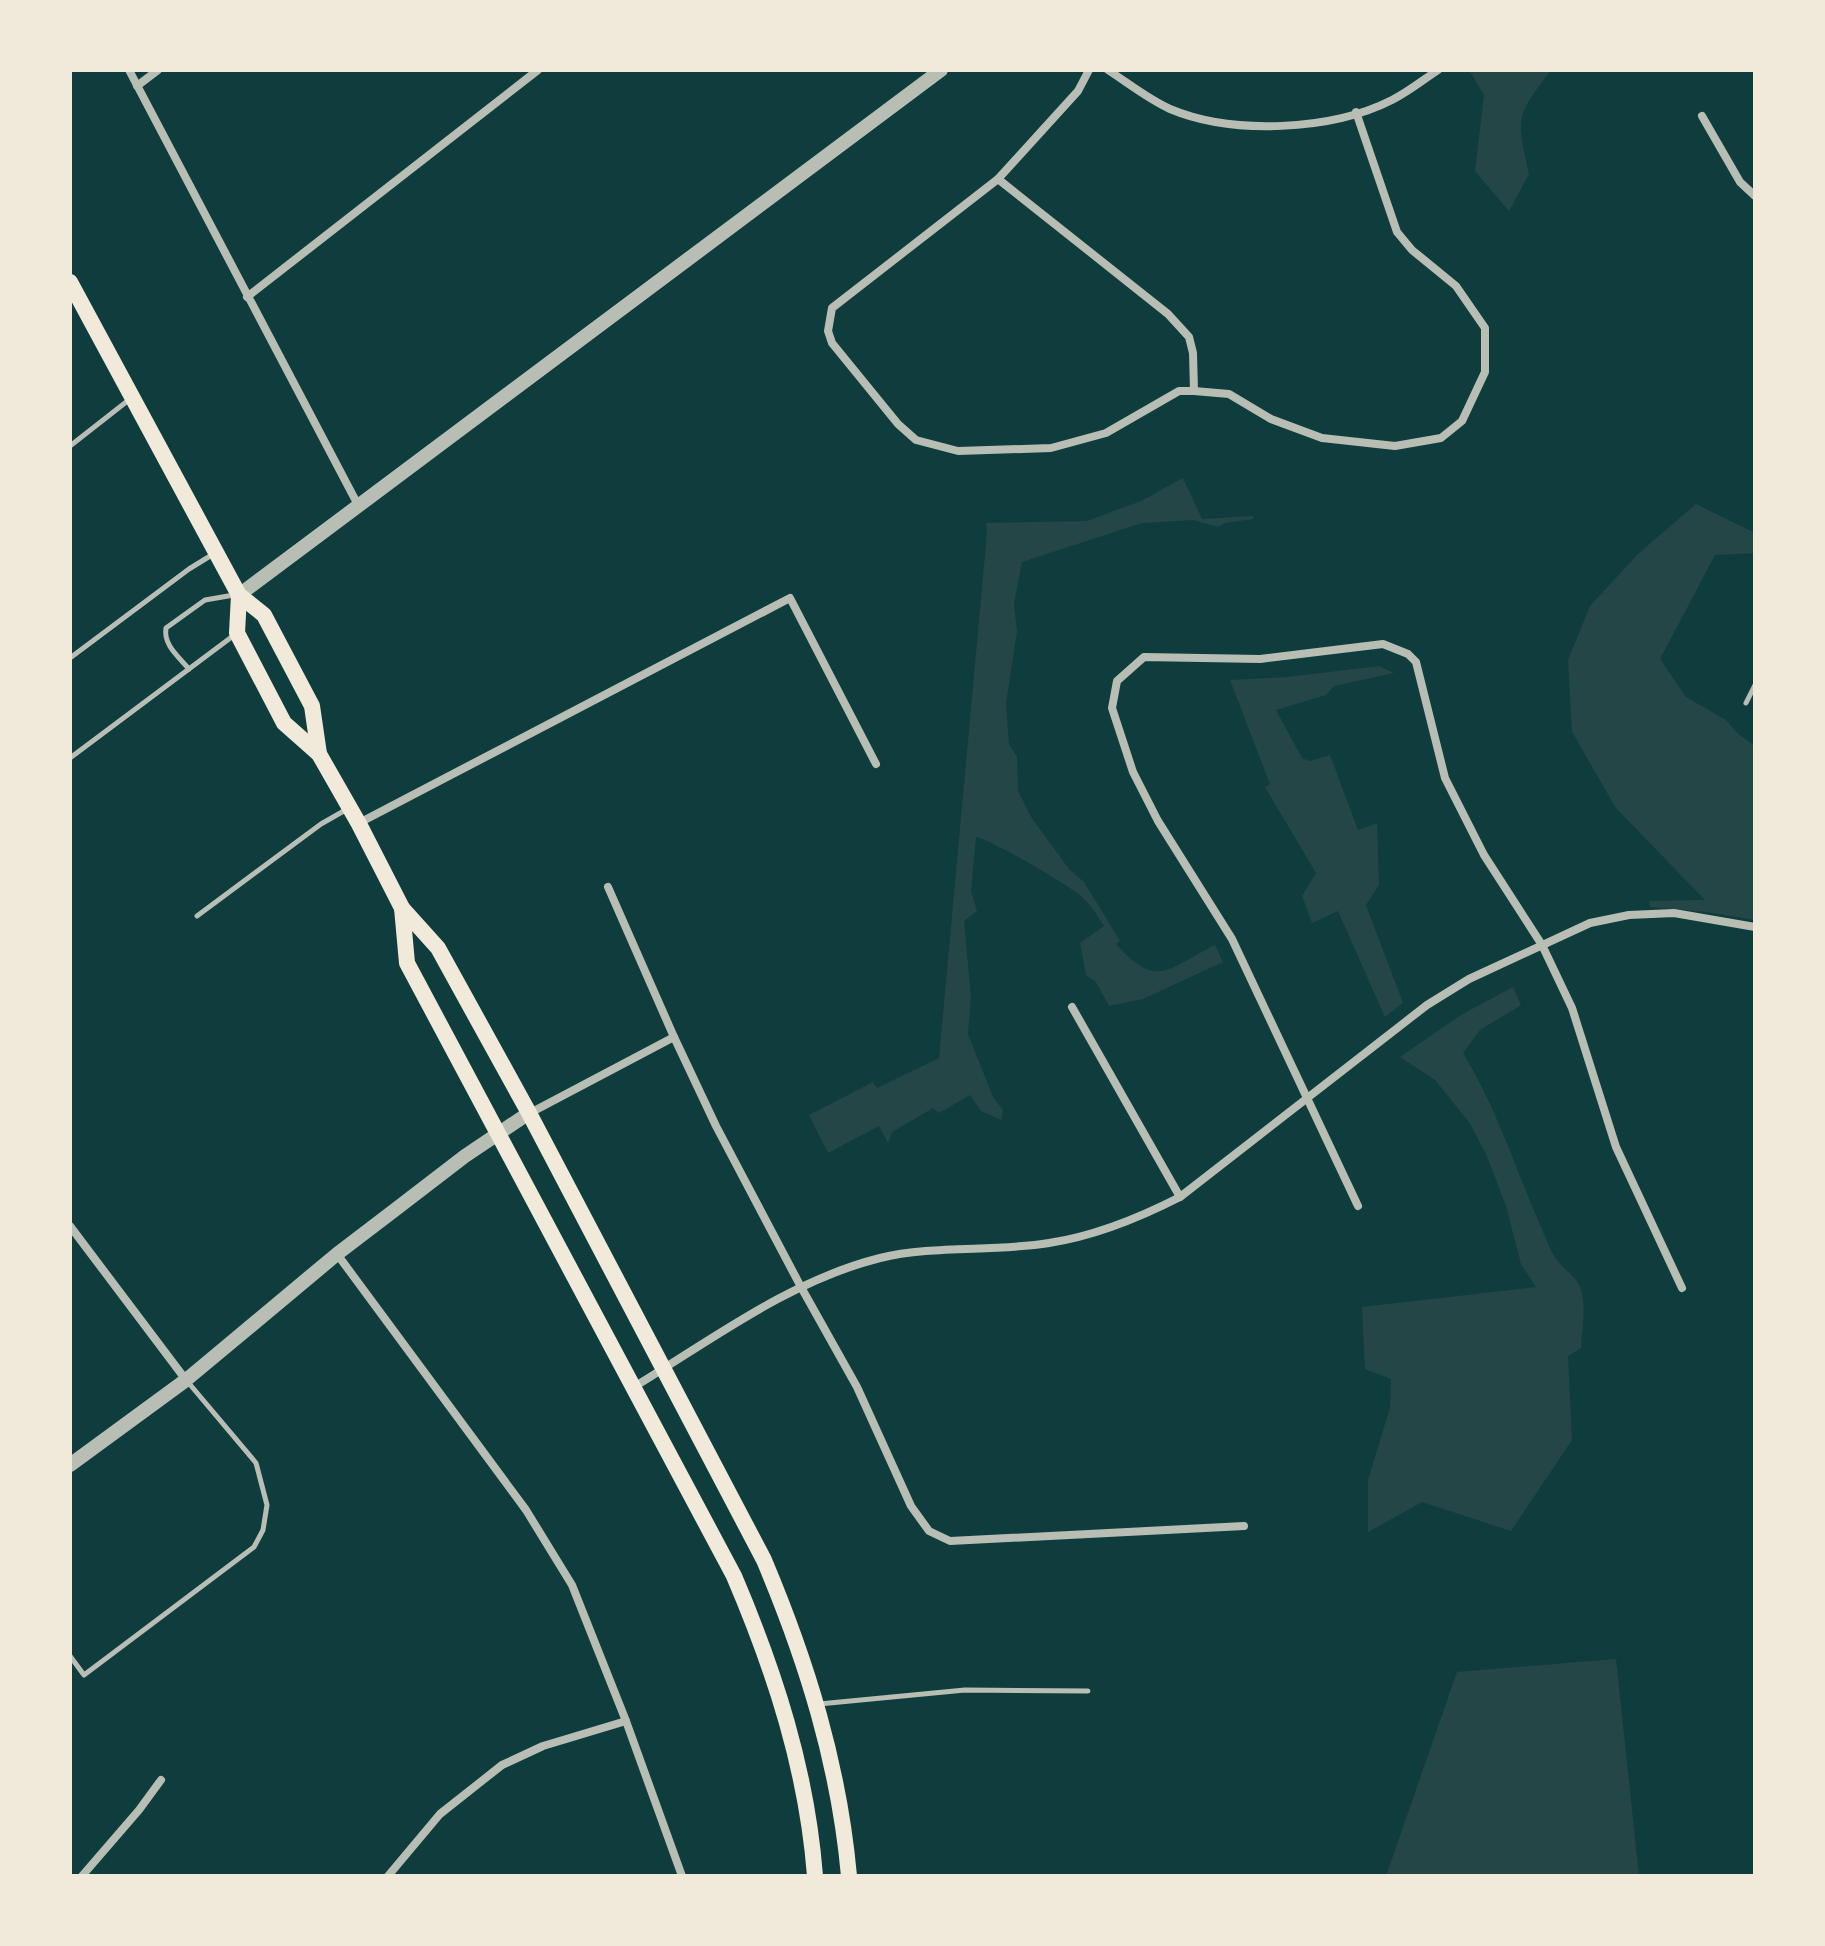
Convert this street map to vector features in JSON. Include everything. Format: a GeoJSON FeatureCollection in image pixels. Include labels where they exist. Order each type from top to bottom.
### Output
{"type":"FeatureCollection","features":[{"type":"Feature","properties":{"kind":"main road"},"geometry":{"type":"LineString","coordinates":[[70,282],[239,595],[264,615],[312,706],[319,754]]}},
{"type":"Feature","properties":{"kind":"main road"},"geometry":{"type":"LineString","coordinates":[[239,595],[237,633],[284,723],[319,754],[402,908],[438,948],[529,1113],[764,1560],[791,1625],[818,1704],[834,1768],[849,1876]]}},
{"type":"Feature","properties":{"kind":"main road"},"geometry":{"type":"LineString","coordinates":[[402,908],[407,963],[734,1576],[755,1625],[780,1695],[797,1762],[815,1876]]}},
{"type":"Feature","properties":{"kind":"street"},"geometry":{"type":"LineString","coordinates":[[129,70],[358,505]]}},
{"type":"Feature","properties":{"kind":"street"},"geometry":{"type":"LineString","coordinates":[[137,86],[158,70]]}},
{"type":"Feature","properties":{"kind":"street"},"geometry":{"type":"LineString","coordinates":[[247,297],[538,70]]}},
{"type":"Feature","properties":{"kind":"street"},"geometry":{"type":"LineString","coordinates":[[239,595],[941,70]]}},
{"type":"Feature","properties":{"kind":"street"},"geometry":{"type":"LineString","coordinates":[[1089,70],[1078,91],[998,179],[832,308],[828,331],[832,343],[898,424],[916,440],[958,451],[1051,448],[1106,433],[1179,391],[1229,394],[1271,419],[1322,438],[1395,446],[1441,438],[1462,421],[1485,372],[1485,328],[1456,286],[1412,250],[1397,232],[1356,112]]}},
{"type":"Feature","properties":{"kind":"street"},"geometry":{"type":"LineString","coordinates":[[1108,70],[1169,108],[1218,123],[1258,126],[1320,122],[1356,112],[1390,101],[1438,70]]}},
{"type":"Feature","properties":{"kind":"street"},"geometry":{"type":"LineString","coordinates":[[1702,116],[1740,182],[1755,196]]}},
{"type":"Feature","properties":{"kind":"street"},"geometry":{"type":"LineString","coordinates":[[998,179],[1168,314],[1189,337],[1193,353],[1194,391]]}},
{"type":"Feature","properties":{"kind":"street"},"geometry":{"type":"LineString","coordinates":[[359,824],[790,598],[876,764]]}},
{"type":"Feature","properties":{"kind":"street"},"geometry":{"type":"LineString","coordinates":[[1358,1206],[1232,939],[1158,821],[1133,772],[1112,708],[1117,681],[1144,657],[1260,659],[1383,644],[1408,654],[1416,662],[1445,778],[1484,855],[1542,945],[1572,1008],[1616,1147],[1682,1288]]}},
{"type":"Feature","properties":{"kind":"street"},"geometry":{"type":"LineString","coordinates":[[608,887],[716,1126],[857,1387],[911,1506],[929,1531],[950,1541],[1244,1526]]}},
{"type":"Feature","properties":{"kind":"street"},"geometry":{"type":"LineString","coordinates":[[633,1387],[801,1287],[843,1269],[883,1257],[1050,1243],[1136,1220],[1180,1197],[1427,1005],[1469,979],[1590,923],[1629,915],[1674,913],[1755,927]]}},
{"type":"Feature","properties":{"kind":"street"},"geometry":{"type":"LineString","coordinates":[[1072,1007],[1180,1197]]}},
{"type":"Feature","properties":{"kind":"street"},"geometry":{"type":"LineString","coordinates":[[70,1465],[186,1380],[337,1254],[498,1134],[529,1113],[674,1037]]}},
{"type":"Feature","properties":{"kind":"street"},"geometry":{"type":"LineString","coordinates":[[70,1226],[186,1380]]}},
{"type":"Feature","properties":{"kind":"street"},"geometry":{"type":"LineString","coordinates":[[337,1254],[526,1510],[572,1585],[626,1721],[682,1876]]}},
{"type":"Feature","properties":{"kind":"street"},"geometry":{"type":"LineString","coordinates":[[388,1876],[440,1814],[502,1765],[543,1746],[626,1721]]}},
{"type":"Feature","properties":{"kind":"street"},"geometry":{"type":"LineString","coordinates":[[82,1876],[161,1780]]}},
{"type":"Feature","properties":{"kind":"lane"},"geometry":{"type":"LineString","coordinates":[[70,446],[131,398]]}},
{"type":"Feature","properties":{"kind":"lane"},"geometry":{"type":"LineString","coordinates":[[70,658],[189,569],[216,553]]}},
{"type":"Feature","properties":{"kind":"lane"},"geometry":{"type":"LineString","coordinates":[[189,669],[167,644],[166,628],[205,600],[239,595]]}},
{"type":"Feature","properties":{"kind":"lane"},"geometry":{"type":"LineString","coordinates":[[70,758],[237,633]]}},
{"type":"Feature","properties":{"kind":"lane"},"geometry":{"type":"LineString","coordinates":[[1746,703],[1755,685]]}},
{"type":"Feature","properties":{"kind":"lane"},"geometry":{"type":"LineString","coordinates":[[197,916],[321,824],[349,807]]}},
{"type":"Feature","properties":{"kind":"lane"},"geometry":{"type":"LineString","coordinates":[[70,1656],[84,1675],[254,1547],[263,1530],[267,1505],[256,1463],[186,1380]]}},
{"type":"Feature","properties":{"kind":"lane"},"geometry":{"type":"LineString","coordinates":[[818,1704],[965,1690],[1088,1691]]}},
{"type":"Feature","properties":{"kind":"shaded area"},"geometry":{"type":"Polygon","coordinates":[[[1469,70],[1551,70],[1531,98],[1522,118],[1522,140],[1529,174],[1509,211],[1475,171],[1484,95],[1469,70]]]}},
{"type":"Feature","properties":{"kind":"shaded area"},"geometry":{"type":"Polygon","coordinates":[[[1183,478],[1202,519],[1253,516],[1253,519],[1218,527],[1193,520],[1142,523],[1022,562],[1014,603],[1017,632],[1006,703],[1009,744],[1017,757],[1018,791],[1031,817],[1069,869],[1084,882],[1120,941],[1116,944],[1142,967],[1153,971],[1173,967],[1215,945],[1223,962],[1143,999],[1109,1006],[1096,982],[1086,975],[1080,943],[1104,926],[1091,906],[1046,873],[976,837],[971,891],[977,911],[964,921],[971,997],[968,1034],[993,1097],[1003,1110],[1001,1120],[981,1111],[970,1095],[939,1113],[933,1108],[892,1132],[888,1143],[879,1126],[828,1153],[809,1115],[873,1082],[877,1088],[939,1058],[986,523],[1087,521],[1141,501],[1183,478]]]}},
{"type":"Feature","properties":{"kind":"shaded area"},"geometry":{"type":"Polygon","coordinates":[[[1696,504],[1755,533],[1755,553],[1715,555],[1660,659],[1686,697],[1726,720],[1755,746],[1755,920],[1650,907],[1649,901],[1705,900],[1616,808],[1572,732],[1568,660],[1590,606],[1638,554],[1696,504]]]}},
{"type":"Feature","properties":{"kind":"shaded area"},"geometry":{"type":"Polygon","coordinates":[[[1379,666],[1394,673],[1334,686],[1326,695],[1276,710],[1302,758],[1310,761],[1330,755],[1358,830],[1377,823],[1379,885],[1366,905],[1403,1003],[1385,1017],[1338,911],[1312,923],[1302,896],[1316,873],[1265,787],[1270,784],[1230,680],[1379,666]]]}},
{"type":"Feature","properties":{"kind":"shaded area"},"geometry":{"type":"Polygon","coordinates":[[[1513,987],[1521,1005],[1480,1030],[1463,1053],[1497,1119],[1552,1253],[1575,1279],[1582,1294],[1584,1317],[1581,1348],[1568,1356],[1572,1440],[1511,1531],[1422,1502],[1368,1532],[1368,1480],[1390,1408],[1391,1379],[1365,1369],[1362,1307],[1536,1287],[1521,1264],[1506,1206],[1487,1156],[1469,1122],[1435,1080],[1400,1057],[1461,1015],[1513,987]]]}},
{"type":"Feature","properties":{"kind":"shaded area"},"geometry":{"type":"Polygon","coordinates":[[[1616,1659],[1639,1876],[1386,1876],[1457,1672],[1616,1659]]]}}]}
